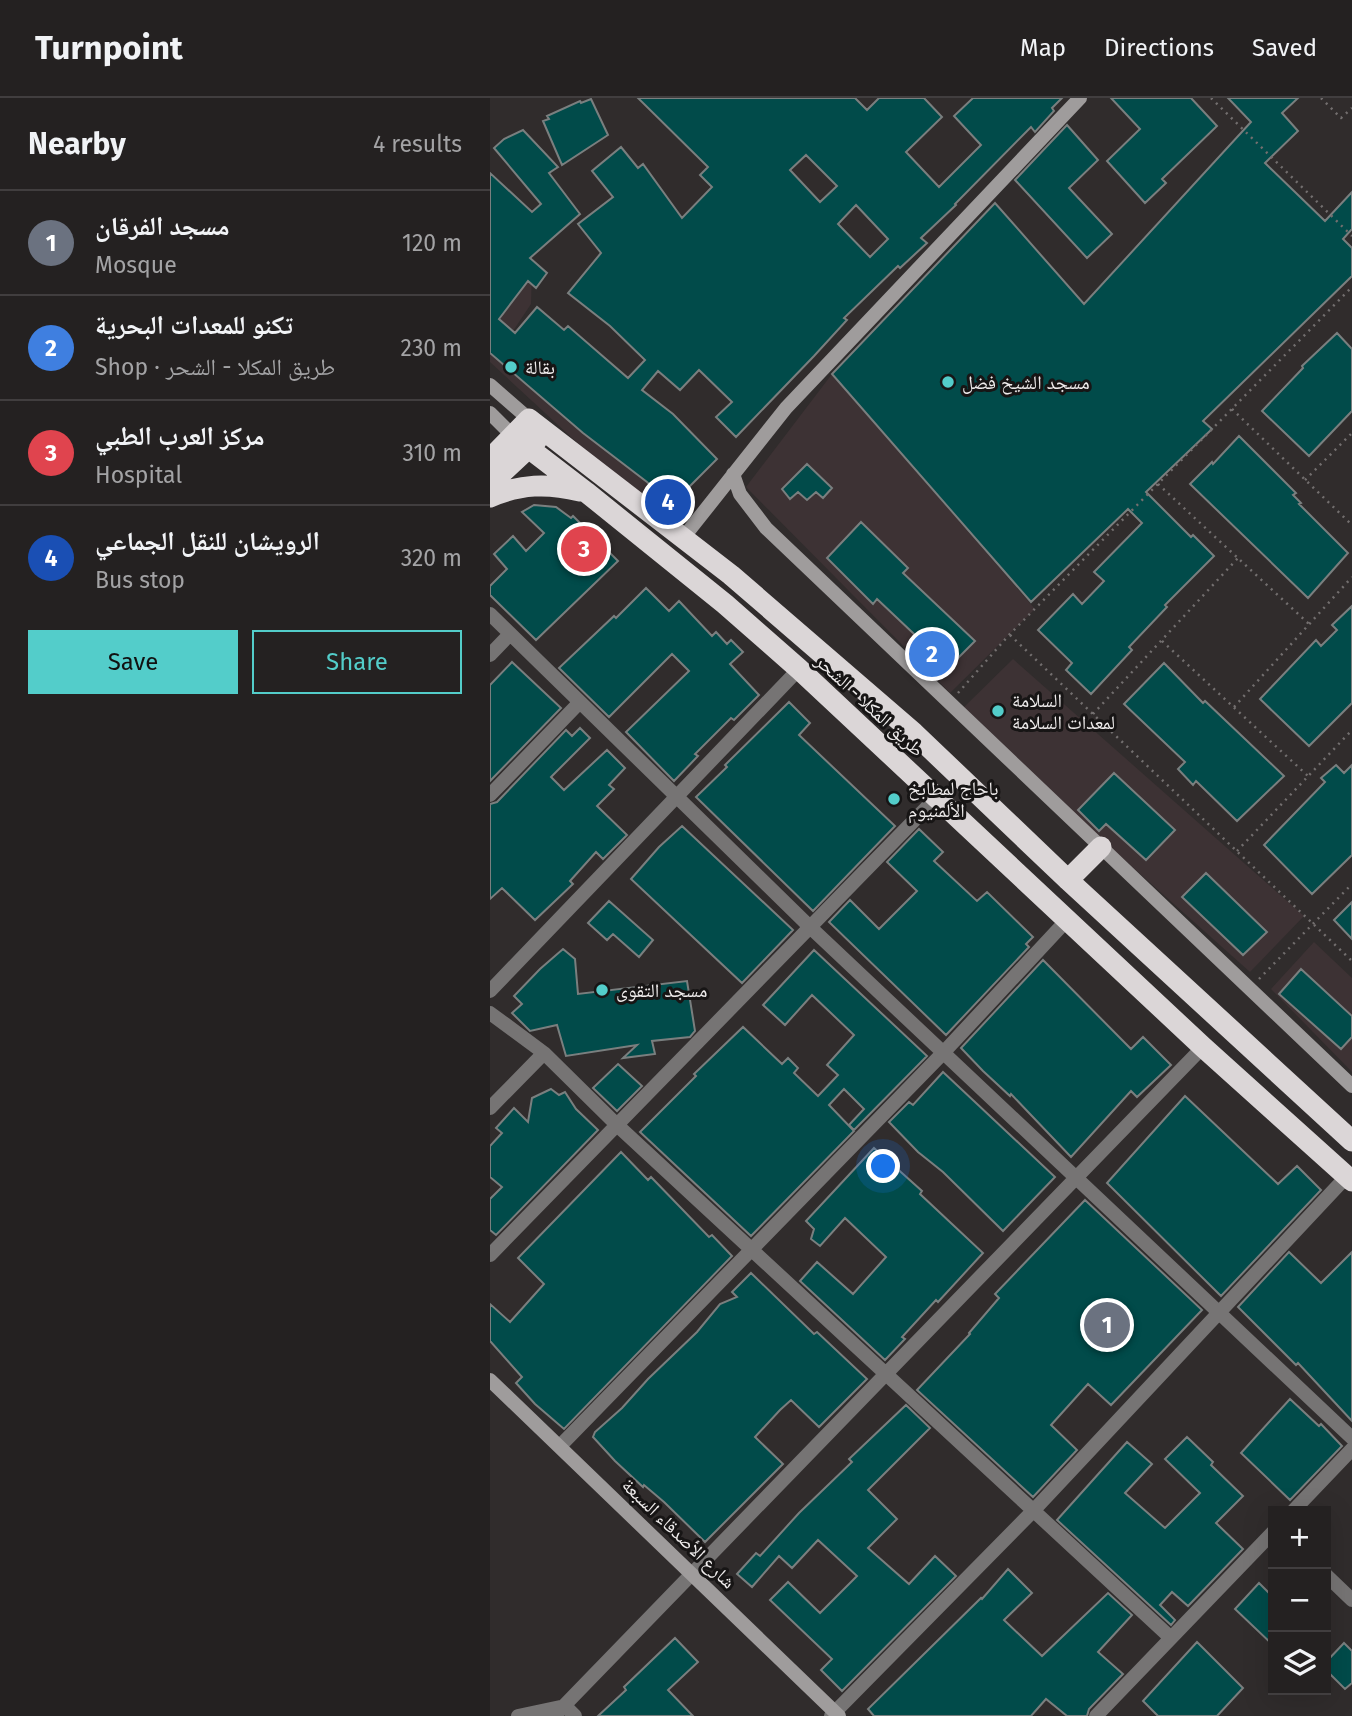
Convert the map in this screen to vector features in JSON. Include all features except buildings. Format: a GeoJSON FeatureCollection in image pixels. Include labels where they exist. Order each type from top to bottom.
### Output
{"type":"FeatureCollection","features":[{"type":"Feature","properties":{"kind":"highway"},"geometry":{"type":"LineString","coordinates":[[490,484],[520,442],[537,425]]}},
{"type":"Feature","properties":{"kind":"highway","name":"طريق المكلا - الشحر"},"geometry":{"type":"LineString","coordinates":[[537,425],[731,575],[914,733],[1068,880],[1352,1141]]}},
{"type":"Feature","properties":{"kind":"highway"},"geometry":{"type":"LineString","coordinates":[[490,459],[520,442]]}},
{"type":"Feature","properties":{"kind":"highway","name":"طريق المكلا - الشحر"},"geometry":{"type":"LineString","coordinates":[[520,442],[725,604],[799,669],[1203,1047],[1350,1176]]}},
{"type":"Feature","properties":{"kind":"highway"},"geometry":{"type":"LineString","coordinates":[[490,497],[535,485],[559,486],[586,492]]}},
{"type":"Feature","properties":{"kind":"highway"},"geometry":{"type":"LineString","coordinates":[[892,757],[914,733]]}},
{"type":"Feature","properties":{"kind":"highway"},"geometry":{"type":"LineString","coordinates":[[1068,880],[1101,847]]}},
{"type":"Feature","properties":{"kind":"street"},"geometry":{"type":"LineString","coordinates":[[683,538],[786,408],[1080,98]]}},
{"type":"Feature","properties":{"kind":"street"},"geometry":{"type":"LineString","coordinates":[[490,385],[537,425]]}},
{"type":"Feature","properties":{"kind":"street"},"geometry":{"type":"LineString","coordinates":[[490,413],[520,442]]}},
{"type":"Feature","properties":{"kind":"street"},"geometry":{"type":"LineString","coordinates":[[733,474],[740,494],[766,528],[1352,1086]]}},
{"type":"Feature","properties":{"kind":"street"},"geometry":{"type":"LineString","coordinates":[[490,614],[810,926],[1352,1438]]}},
{"type":"Feature","properties":{"kind":"street"},"geometry":{"type":"LineString","coordinates":[[490,655],[510,635]]}},
{"type":"Feature","properties":{"kind":"street"},"geometry":{"type":"LineString","coordinates":[[490,991],[799,669]]}},
{"type":"Feature","properties":{"kind":"street"},"geometry":{"type":"LineString","coordinates":[[490,795],[580,702]]}},
{"type":"Feature","properties":{"kind":"street"},"geometry":{"type":"LineString","coordinates":[[490,1255],[936,798]]}},
{"type":"Feature","properties":{"kind":"street"},"geometry":{"type":"LineString","coordinates":[[560,1446],[943,1053],[1067,920]]}},
{"type":"Feature","properties":{"kind":"street"},"geometry":{"type":"LineString","coordinates":[[490,1013],[544,1053],[752,1251],[1171,1638]]}},
{"type":"Feature","properties":{"kind":"street"},"geometry":{"type":"LineString","coordinates":[[554,1716],[570,1711],[693,1574],[1203,1047]]}},
{"type":"Feature","properties":{"kind":"street"},"geometry":{"type":"LineString","coordinates":[[490,1108],[544,1053]]}},
{"type":"Feature","properties":{"kind":"street"},"geometry":{"type":"LineString","coordinates":[[835,1715],[1034,1510],[1350,1176]]}},
{"type":"Feature","properties":{"kind":"street","name":"شارع الأصدقاء السبعة"},"geometry":{"type":"LineString","coordinates":[[490,1380],[693,1574],[835,1715]]}},
{"type":"Feature","properties":{"kind":"street"},"geometry":{"type":"LineString","coordinates":[[1298,1506],[1352,1449]]}},
{"type":"Feature","properties":{"kind":"street"},"geometry":{"type":"LineString","coordinates":[[1096,1716],[1268,1537]]}},
{"type":"Feature","properties":{"kind":"street"},"geometry":{"type":"LineString","coordinates":[[1331,1580],[1352,1600]]}},
{"type":"Feature","properties":{"kind":"street"},"geometry":{"type":"LineString","coordinates":[[518,1716],[570,1711]]}},
{"type":"Feature","properties":{"kind":"path"},"geometry":{"type":"LineString","coordinates":[[1211,98],[1352,236]]}},
{"type":"Feature","properties":{"kind":"path"},"geometry":{"type":"LineString","coordinates":[[1321,98],[1341,118],[1352,108]]}},
{"type":"Feature","properties":{"kind":"path"},"geometry":{"type":"LineString","coordinates":[[949,703],[1009,635],[1352,287]]}},
{"type":"Feature","properties":{"kind":"path"},"geometry":{"type":"LineString","coordinates":[[1232,409],[1352,525]]}},
{"type":"Feature","properties":{"kind":"path"},"geometry":{"type":"LineString","coordinates":[[1305,480],[1352,433]]}},
{"type":"Feature","properties":{"kind":"path"},"geometry":{"type":"LineString","coordinates":[[1158,484],[1309,624]]}},
{"type":"Feature","properties":{"kind":"path"},"geometry":{"type":"LineString","coordinates":[[1093,714],[1238,558]]}},
{"type":"Feature","properties":{"kind":"path"},"geometry":{"type":"LineString","coordinates":[[1234,707],[1352,576]]}},
{"type":"Feature","properties":{"kind":"path"},"geometry":{"type":"LineString","coordinates":[[1009,635],[1352,961]]}},
{"type":"Feature","properties":{"kind":"path"},"geometry":{"type":"LineString","coordinates":[[1161,640],[1308,776]]}},
{"type":"Feature","properties":{"kind":"path"},"geometry":{"type":"LineString","coordinates":[[1237,852],[1352,730]]}},
{"type":"Feature","properties":{"kind":"path"},"geometry":{"type":"LineString","coordinates":[[1249,988],[1352,884]]}},
{"type":"Feature","properties":{"kind":"shaded area"},"geometry":{"type":"Polygon","coordinates":[[[490,229],[532,270],[531,304],[513,331],[691,492],[665,524],[490,362],[490,229]]]}},
{"type":"Feature","properties":{"kind":"shaded area"},"geometry":{"type":"Polygon","coordinates":[[[832,374],[1035,609],[950,693],[746,487],[832,374]]]}},
{"type":"Feature","properties":{"kind":"shaded area"},"geometry":{"type":"Polygon","coordinates":[[[1013,659],[1304,916],[1250,972],[959,712],[1013,659]]]}},
{"type":"Feature","properties":{"kind":"shaded area"},"geometry":{"type":"Polygon","coordinates":[[[1314,942],[1352,978],[1352,1072],[1271,989],[1314,942]]]}},
{"type":"Feature","properties":{"kind":"place","name":"بقالة"},"geometry":{"type":"Point","coordinates":[511,367]}},
{"type":"Feature","properties":{"kind":"place","name":"مسجد الشيخ فضل"},"geometry":{"type":"Point","coordinates":[948,382]}},
{"type":"Feature","properties":{"kind":"place","name":"الرويشان للنقل الجماعي"},"geometry":{"type":"Point","coordinates":[668,502]}},
{"type":"Feature","properties":{"kind":"place","name":"مركز العرب الطبي"},"geometry":{"type":"Point","coordinates":[584,549]}},
{"type":"Feature","properties":{"kind":"place","name":"تكنو للمعدات البحرية"},"geometry":{"type":"Point","coordinates":[932,654]}},
{"type":"Feature","properties":{"kind":"place","name":"السلامة لمعدات السلامة"},"geometry":{"type":"Point","coordinates":[998,711]}},
{"type":"Feature","properties":{"kind":"place","name":"باحاج لمطابخ الألمنيوم"},"geometry":{"type":"Point","coordinates":[894,799]}},
{"type":"Feature","properties":{"kind":"place","name":"مسجد التقوى"},"geometry":{"type":"Point","coordinates":[602,990]}},
{"type":"Feature","properties":{"kind":"place","name":"مسجد الفرقان"},"geometry":{"type":"Point","coordinates":[1107,1325]}}]}
